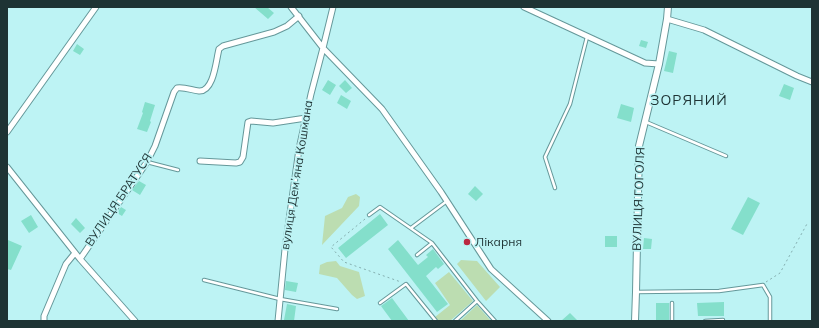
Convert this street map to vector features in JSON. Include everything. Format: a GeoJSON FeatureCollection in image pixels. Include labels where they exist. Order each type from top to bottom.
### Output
{"type":"FeatureCollection","features":[{"type":"Feature","properties":{"kind":"street"},"geometry":{"type":"LineString","coordinates":[[7,132],[96,7]]}},
{"type":"Feature","properties":{"kind":"street"},"geometry":{"type":"LineString","coordinates":[[292,7],[323,48],[382,109],[447,201],[491,269],[548,321]]}},
{"type":"Feature","properties":{"kind":"street","name":"вулиця Демʼяна Кошмана"},"geometry":{"type":"LineString","coordinates":[[278,321],[285,248],[297,164],[311,94],[333,7]]}},
{"type":"Feature","properties":{"kind":"street"},"geometry":{"type":"LineString","coordinates":[[524,7],[645,63],[659,64]]}},
{"type":"Feature","properties":{"kind":"street","name":"ВУЛИЦЯ ГОГОЛЯ"},"geometry":{"type":"LineString","coordinates":[[634,321],[639,146],[659,64],[668,7]]}},
{"type":"Feature","properties":{"kind":"street","name":"ВУЛИЦЯ БРАТУСЯ"},"geometry":{"type":"LineString","coordinates":[[80,259],[146,162],[155,146],[174,92],[177,88],[181,87],[200,91],[206,89],[212,80],[219,49],[223,46],[274,32],[287,26],[298,16]]}},
{"type":"Feature","properties":{"kind":"street"},"geometry":{"type":"LineString","coordinates":[[667,20],[704,30],[812,82]]}},
{"type":"Feature","properties":{"kind":"street"},"geometry":{"type":"LineString","coordinates":[[200,161],[240,162],[243,157],[248,122],[273,123],[306,118]]}},
{"type":"Feature","properties":{"kind":"street"},"geometry":{"type":"LineString","coordinates":[[7,167],[75,253],[135,321]]}},
{"type":"Feature","properties":{"kind":"street"},"geometry":{"type":"LineString","coordinates":[[44,321],[44,316],[66,264],[75,253]]}},
{"type":"Feature","properties":{"kind":"lane"},"geometry":{"type":"LineString","coordinates":[[555,188],[545,157],[570,104],[587,36]]}},
{"type":"Feature","properties":{"kind":"lane"},"geometry":{"type":"LineString","coordinates":[[645,122],[726,156]]}},
{"type":"Feature","properties":{"kind":"lane"},"geometry":{"type":"LineString","coordinates":[[146,162],[178,170]]}},
{"type":"Feature","properties":{"kind":"lane"},"geometry":{"type":"LineString","coordinates":[[411,228],[447,201]]}},
{"type":"Feature","properties":{"kind":"lane"},"geometry":{"type":"LineString","coordinates":[[369,215],[380,207],[432,243],[477,301],[495,321]]}},
{"type":"Feature","properties":{"kind":"lane"},"geometry":{"type":"LineString","coordinates":[[417,255],[432,243]]}},
{"type":"Feature","properties":{"kind":"lane"},"geometry":{"type":"LineString","coordinates":[[204,280],[280,299],[337,309]]}},
{"type":"Feature","properties":{"kind":"lane"},"geometry":{"type":"LineString","coordinates":[[380,303],[406,284],[436,321]]}},
{"type":"Feature","properties":{"kind":"lane"},"geometry":{"type":"LineString","coordinates":[[636,292],[720,292],[763,285],[770,297],[770,321]]}},
{"type":"Feature","properties":{"kind":"lane"},"geometry":{"type":"LineString","coordinates":[[455,321],[477,301]]}},
{"type":"Feature","properties":{"kind":"lane"},"geometry":{"type":"LineString","coordinates":[[672,303],[672,321]]}},
{"type":"Feature","properties":{"kind":"lane"},"geometry":{"type":"LineString","coordinates":[[705,321],[723,320]]}},
{"type":"Feature","properties":{"kind":"path"},"geometry":{"type":"LineString","coordinates":[[369,215],[331,247],[344,262],[406,284]]}},
{"type":"Feature","properties":{"kind":"path"},"geometry":{"type":"LineString","coordinates":[[763,285],[780,273],[808,222]]}},
{"type":"Feature","properties":{"kind":"green space"},"geometry":{"type":"Polygon","coordinates":[[[356,194],[360,197],[359,206],[322,245],[325,216],[342,208],[348,197],[356,194]]]}},
{"type":"Feature","properties":{"kind":"green space"},"geometry":{"type":"Polygon","coordinates":[[[461,260],[477,261],[500,287],[486,301],[457,264],[461,260]]]}},
{"type":"Feature","properties":{"kind":"green space"},"geometry":{"type":"Polygon","coordinates":[[[336,261],[340,266],[359,272],[365,296],[357,299],[337,278],[319,274],[320,265],[327,262],[336,261]]]}},
{"type":"Feature","properties":{"kind":"green space"},"geometry":{"type":"Polygon","coordinates":[[[449,272],[473,301],[450,321],[439,321],[435,317],[450,305],[435,283],[449,272]]]}},
{"type":"Feature","properties":{"kind":"green space"},"geometry":{"type":"Polygon","coordinates":[[[477,305],[491,321],[460,321],[477,305]]]}},
{"type":"Feature","properties":{"kind":"building"},"geometry":{"type":"Polygon","coordinates":[[[254,7],[267,7],[274,13],[268,19],[254,7]]]}},
{"type":"Feature","properties":{"kind":"building"},"geometry":{"type":"Polygon","coordinates":[[[641,40],[648,42],[646,48],[639,46],[641,40]]]}},
{"type":"Feature","properties":{"kind":"building"},"geometry":{"type":"Polygon","coordinates":[[[77,44],[84,49],[80,55],[73,51],[77,44]]]}},
{"type":"Feature","properties":{"kind":"building"},"geometry":{"type":"Polygon","coordinates":[[[669,51],[677,53],[673,73],[664,71],[669,51]]]}},
{"type":"Feature","properties":{"kind":"building"},"geometry":{"type":"Polygon","coordinates":[[[328,80],[336,85],[330,95],[322,90],[328,80]]]}},
{"type":"Feature","properties":{"kind":"building"},"geometry":{"type":"Polygon","coordinates":[[[345,80],[352,88],[346,93],[339,86],[345,80]]]}},
{"type":"Feature","properties":{"kind":"building"},"geometry":{"type":"Polygon","coordinates":[[[784,84],[794,88],[790,100],[779,96],[784,84]]]}},
{"type":"Feature","properties":{"kind":"building"},"geometry":{"type":"Polygon","coordinates":[[[341,95],[351,101],[347,109],[337,103],[341,95]]]}},
{"type":"Feature","properties":{"kind":"building"},"geometry":{"type":"Polygon","coordinates":[[[145,102],[155,105],[147,132],[137,129],[143,113],[145,102]]]}},
{"type":"Feature","properties":{"kind":"building"},"geometry":{"type":"Polygon","coordinates":[[[621,104],[634,108],[631,122],[617,118],[621,104]]]}},
{"type":"Feature","properties":{"kind":"building"},"geometry":{"type":"Polygon","coordinates":[[[139,181],[146,185],[140,195],[132,190],[139,181]]]}},
{"type":"Feature","properties":{"kind":"building"},"geometry":{"type":"Polygon","coordinates":[[[475,186],[483,194],[476,201],[468,194],[475,186]]]}},
{"type":"Feature","properties":{"kind":"building"},"geometry":{"type":"Polygon","coordinates":[[[748,197],[760,203],[743,235],[731,229],[748,197]]]}},
{"type":"Feature","properties":{"kind":"building"},"geometry":{"type":"Polygon","coordinates":[[[121,207],[126,210],[122,216],[117,213],[121,207]]]}},
{"type":"Feature","properties":{"kind":"building"},"geometry":{"type":"Polygon","coordinates":[[[380,214],[388,225],[346,258],[338,248],[380,214]]]}},
{"type":"Feature","properties":{"kind":"building"},"geometry":{"type":"Polygon","coordinates":[[[31,215],[38,227],[29,233],[21,221],[31,215]]]}},
{"type":"Feature","properties":{"kind":"building"},"geometry":{"type":"Polygon","coordinates":[[[76,218],[85,228],[80,233],[71,224],[76,218]]]}},
{"type":"Feature","properties":{"kind":"building"},"geometry":{"type":"Polygon","coordinates":[[[605,236],[617,236],[617,247],[605,247],[605,236]]]}},
{"type":"Feature","properties":{"kind":"building"},"geometry":{"type":"Polygon","coordinates":[[[644,238],[652,239],[651,249],[643,249],[644,238]]]}},
{"type":"Feature","properties":{"kind":"building"},"geometry":{"type":"Polygon","coordinates":[[[8,240],[22,246],[11,270],[7,269],[8,240]]]}},
{"type":"Feature","properties":{"kind":"building"},"geometry":{"type":"Polygon","coordinates":[[[398,240],[418,265],[428,257],[426,255],[433,249],[444,264],[438,269],[436,267],[426,276],[448,304],[437,312],[388,249],[398,240]]]}},
{"type":"Feature","properties":{"kind":"building"},"geometry":{"type":"Polygon","coordinates":[[[286,281],[298,283],[296,292],[285,290],[286,281]]]}},
{"type":"Feature","properties":{"kind":"building"},"geometry":{"type":"Polygon","coordinates":[[[392,298],[409,321],[392,321],[381,306],[392,298]]]}},
{"type":"Feature","properties":{"kind":"building"},"geometry":{"type":"Polygon","coordinates":[[[724,302],[724,316],[698,316],[697,303],[724,302]]]}},
{"type":"Feature","properties":{"kind":"building"},"geometry":{"type":"Polygon","coordinates":[[[656,303],[669,303],[669,321],[656,321],[656,303]]]}},
{"type":"Feature","properties":{"kind":"building"},"geometry":{"type":"Polygon","coordinates":[[[287,304],[296,306],[294,321],[284,320],[287,304]]]}},
{"type":"Feature","properties":{"kind":"building"},"geometry":{"type":"Polygon","coordinates":[[[570,313],[578,321],[561,321],[570,313]]]}},
{"type":"Feature","properties":{"kind":"place","name":"Лікарня"},"geometry":{"type":"Point","coordinates":[467,242]}},
{"type":"Feature","properties":{"kind":"district","name":"ЗОРЯНИЙ"},"geometry":{"type":"Point","coordinates":[689,101]}}]}
